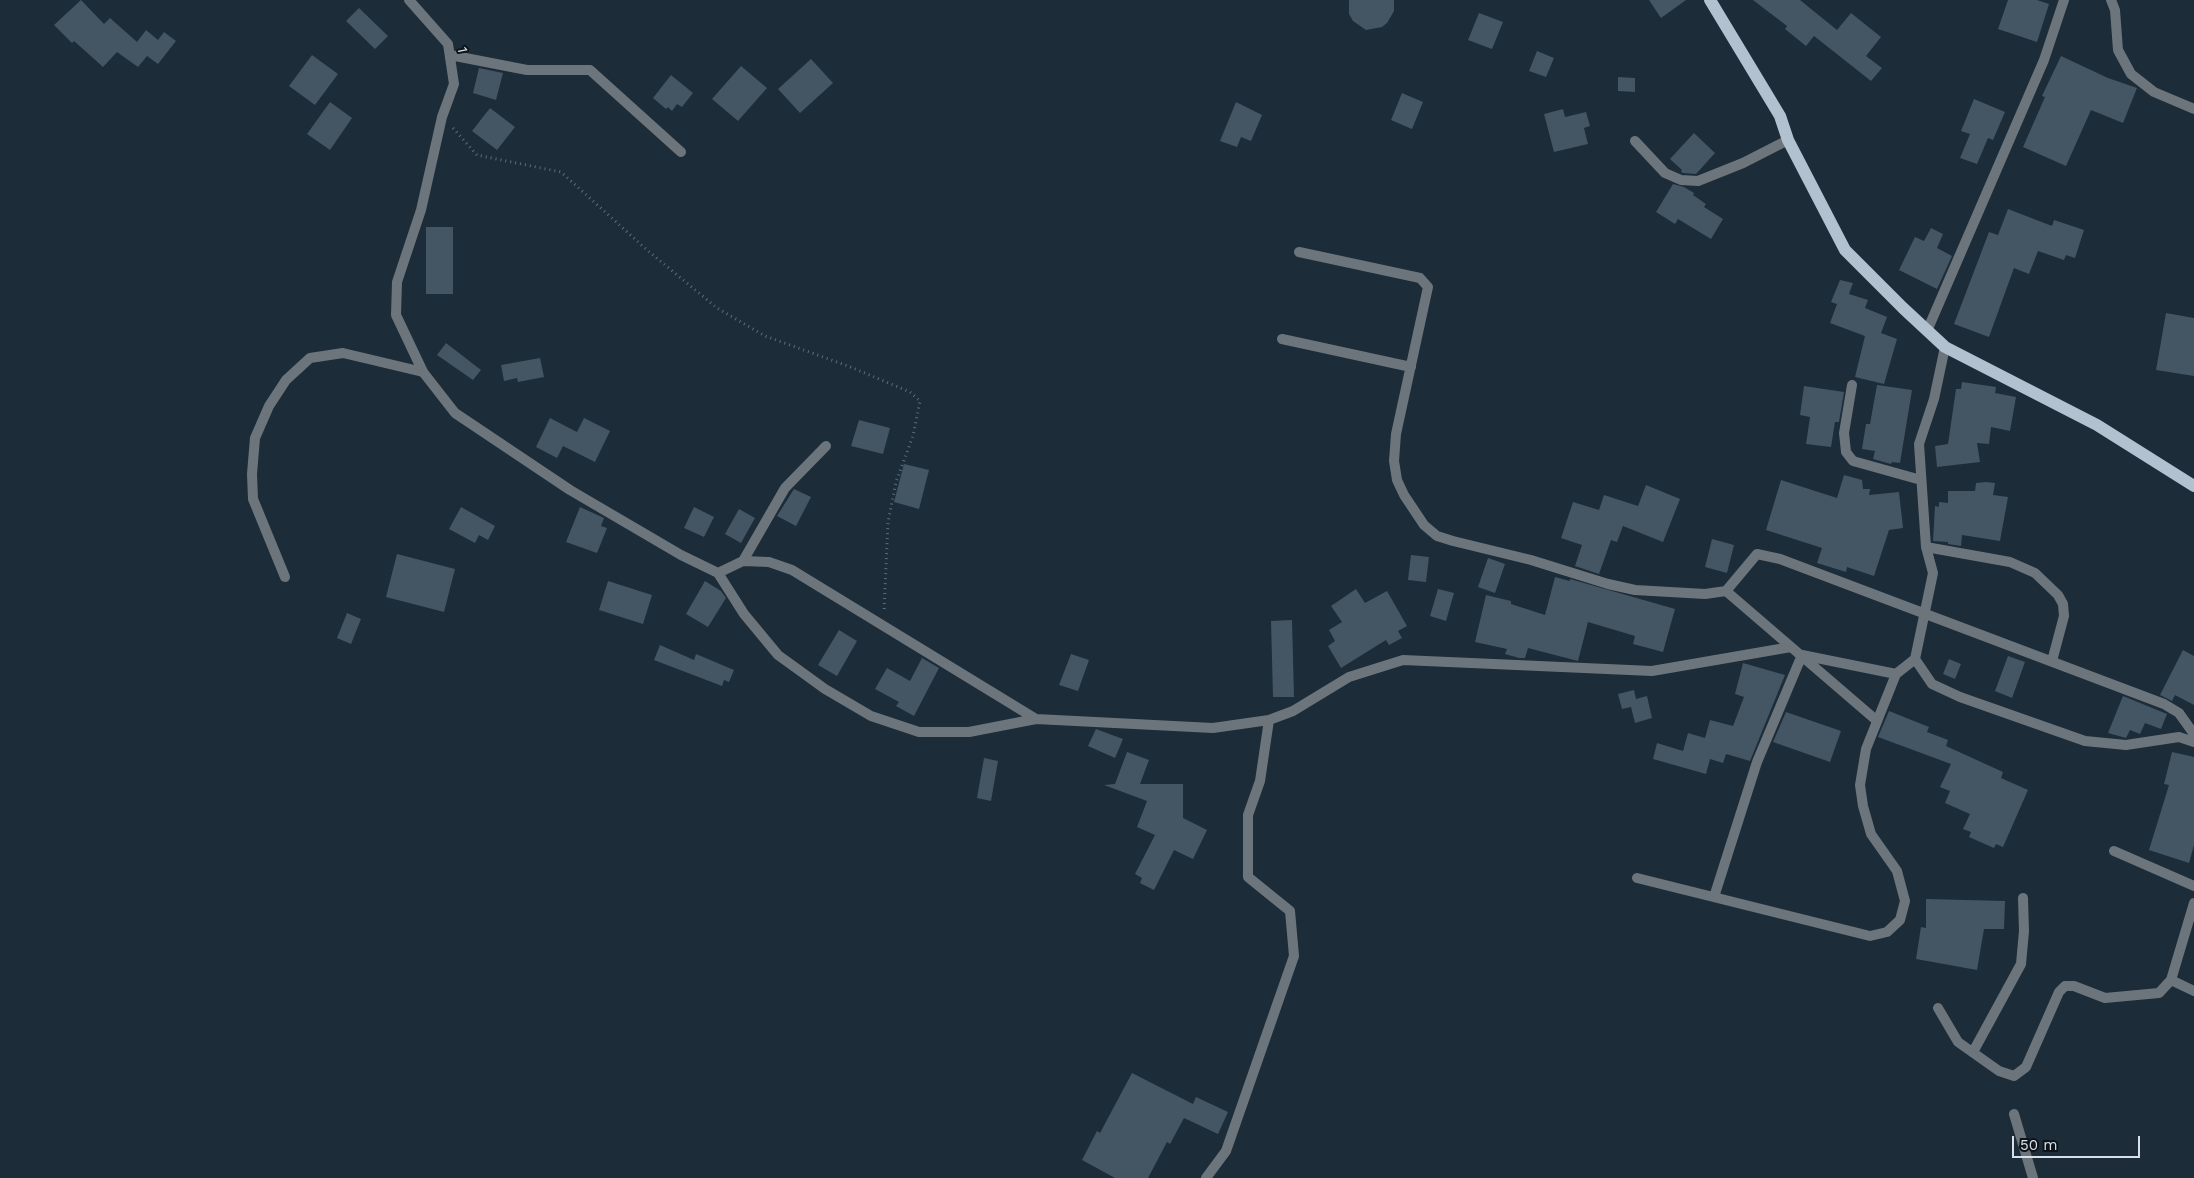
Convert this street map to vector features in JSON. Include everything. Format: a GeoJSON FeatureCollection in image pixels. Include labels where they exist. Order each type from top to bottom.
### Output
{"type":"FeatureCollection","features":[{"type":"Feature","properties":{"kind":"main road"},"geometry":{"type":"LineString","coordinates":[[1710,0],[1780,116],[1788,140],[1845,250],[1945,347],[2097,425],[2194,486]]}},
{"type":"Feature","properties":{"kind":"street","name":"1"},"geometry":{"type":"LineString","coordinates":[[409,0],[448,44],[454,84],[442,116],[421,210],[397,282],[396,315],[424,372],[455,413],[570,490],[681,555],[718,573]]}},
{"type":"Feature","properties":{"kind":"street"},"geometry":{"type":"LineString","coordinates":[[1927,330],[2044,60],[2064,0]]}},
{"type":"Feature","properties":{"kind":"street"},"geometry":{"type":"LineString","coordinates":[[2111,0],[2115,10],[2118,50],[2131,74],[2154,92],[2194,109]]}},
{"type":"Feature","properties":{"kind":"street"},"geometry":{"type":"LineString","coordinates":[[450,55],[527,70],[590,70],[681,152]]}},
{"type":"Feature","properties":{"kind":"street"},"geometry":{"type":"LineString","coordinates":[[1635,141],[1665,173],[1681,180],[1698,181],[1743,163],[1788,140]]}},
{"type":"Feature","properties":{"kind":"street"},"geometry":{"type":"LineString","coordinates":[[1299,252],[1420,278],[1428,287],[1396,434],[1394,461],[1397,480],[1404,496],[1424,525],[1437,536],[1635,590],[1705,594],[1726,590],[1758,554],[1780,559],[2164,704],[2179,713],[2194,734]]}},
{"type":"Feature","properties":{"kind":"street"},"geometry":{"type":"LineString","coordinates":[[1282,340],[1411,367]]}},
{"type":"Feature","properties":{"kind":"street"},"geometry":{"type":"LineString","coordinates":[[1637,878],[1870,936],[1887,932],[1900,920],[1905,901],[1897,871],[1871,834],[1862,806],[1860,785],[1866,749],[1876,720],[1896,674],[1914,659],[1926,613],[1933,573],[1926,547],[1920,444],[1934,399],[1945,347]]}},
{"type":"Feature","properties":{"kind":"street"},"geometry":{"type":"LineString","coordinates":[[285,578],[253,499],[252,474],[255,438],[269,406],[286,380],[310,358],[343,353],[424,372]]}},
{"type":"Feature","properties":{"kind":"street"},"geometry":{"type":"LineString","coordinates":[[1852,385],[1844,433],[1846,452],[1853,462],[1921,480]]}},
{"type":"Feature","properties":{"kind":"street"},"geometry":{"type":"LineString","coordinates":[[743,561],[786,488],[826,446]]}},
{"type":"Feature","properties":{"kind":"street"},"geometry":{"type":"LineString","coordinates":[[1926,547],[2010,562],[2035,573],[2058,595],[2063,604],[2064,616],[2052,661]]}},
{"type":"Feature","properties":{"kind":"street"},"geometry":{"type":"LineString","coordinates":[[1036,719],[792,570],[769,562],[743,561],[718,573],[744,614],[778,655],[825,688],[871,716],[919,732],[969,732],[1036,719],[1213,728],[1269,720],[1293,711],[1348,678],[1403,660],[1652,671],[1791,647]]}},
{"type":"Feature","properties":{"kind":"street"},"geometry":{"type":"LineString","coordinates":[[1726,590],[1876,720]]}},
{"type":"Feature","properties":{"kind":"street"},"geometry":{"type":"LineString","coordinates":[[1802,655],[1896,674]]}},
{"type":"Feature","properties":{"kind":"street"},"geometry":{"type":"LineString","coordinates":[[1714,898],[1757,762],[1802,655]]}},
{"type":"Feature","properties":{"kind":"street"},"geometry":{"type":"LineString","coordinates":[[1914,659],[1932,684],[1960,697],[2085,741],[2126,745],[2179,737],[2194,742]]}},
{"type":"Feature","properties":{"kind":"street"},"geometry":{"type":"LineString","coordinates":[[1206,1178],[1226,1151],[1294,956],[1290,911],[1248,877],[1248,815],[1260,781],[1269,720]]}},
{"type":"Feature","properties":{"kind":"street"},"geometry":{"type":"LineString","coordinates":[[2114,851],[2194,886]]}},
{"type":"Feature","properties":{"kind":"street"},"geometry":{"type":"LineString","coordinates":[[1972,1052],[2021,964],[2024,931],[2023,898]]}},
{"type":"Feature","properties":{"kind":"street"},"geometry":{"type":"LineString","coordinates":[[1938,1008],[1958,1042],[1999,1072],[2014,1076],[2026,1067],[2059,992],[2065,986],[2074,986],[2106,998],[2159,993],[2171,980],[2194,903]]}},
{"type":"Feature","properties":{"kind":"street"},"geometry":{"type":"LineString","coordinates":[[2171,980],[2194,991]]}},
{"type":"Feature","properties":{"kind":"street"},"geometry":{"type":"LineString","coordinates":[[2014,1114],[2033,1178]]}},
{"type":"Feature","properties":{"kind":"path"},"geometry":{"type":"LineString","coordinates":[[442,116],[477,155],[561,172],[647,250],[717,308],[765,336],[848,366],[910,392],[920,401],[913,436],[896,482],[888,522],[884,626]]}},
{"type":"Feature","properties":{"kind":"building"},"geometry":{"type":"Polygon","coordinates":[[[81,0],[104,24],[110,18],[137,42],[146,30],[158,40],[164,32],[176,41],[158,64],[147,56],[138,67],[117,52],[103,67],[74,41],[72,43],[54,25],[81,0]]]}},
{"type":"Feature","properties":{"kind":"building"},"geometry":{"type":"Polygon","coordinates":[[[1349,0],[1394,0],[1394,11],[1387,23],[1382,27],[1366,30],[1353,21],[1349,14],[1349,0]]]}},
{"type":"Feature","properties":{"kind":"building"},"geometry":{"type":"Polygon","coordinates":[[[1649,0],[1686,0],[1661,18],[1649,0]]]}},
{"type":"Feature","properties":{"kind":"building"},"geometry":{"type":"Polygon","coordinates":[[[1753,0],[1800,0],[1837,30],[1851,13],[1881,37],[1866,56],[1882,68],[1871,81],[1814,36],[1806,46],[1785,29],[1787,26],[1753,0]]]}},
{"type":"Feature","properties":{"kind":"building"},"geometry":{"type":"Polygon","coordinates":[[[2008,0],[2037,0],[2049,4],[2037,42],[1998,29],[2008,0]]]}},
{"type":"Feature","properties":{"kind":"building"},"geometry":{"type":"Polygon","coordinates":[[[359,8],[388,36],[375,49],[346,21],[359,8]]]}},
{"type":"Feature","properties":{"kind":"building"},"geometry":{"type":"Polygon","coordinates":[[[1479,13],[1503,22],[1492,49],[1468,40],[1479,13]]]}},
{"type":"Feature","properties":{"kind":"building"},"geometry":{"type":"Polygon","coordinates":[[[1537,51],[1554,58],[1546,77],[1529,71],[1537,51]]]}},
{"type":"Feature","properties":{"kind":"building"},"geometry":{"type":"Polygon","coordinates":[[[312,55],[338,74],[315,105],[289,86],[312,55]]]}},
{"type":"Feature","properties":{"kind":"building"},"geometry":{"type":"Polygon","coordinates":[[[2061,56],[2108,78],[2137,88],[2123,123],[2091,110],[2066,166],[2023,147],[2045,97],[2042,96],[2061,56]]]}},
{"type":"Feature","properties":{"kind":"building"},"geometry":{"type":"Polygon","coordinates":[[[811,59],[833,83],[800,113],[778,89],[811,59]]]}},
{"type":"Feature","properties":{"kind":"building"},"geometry":{"type":"Polygon","coordinates":[[[741,66],[767,88],[738,121],[712,99],[741,66]]]}},
{"type":"Feature","properties":{"kind":"building"},"geometry":{"type":"Polygon","coordinates":[[[479,68],[503,73],[496,100],[473,93],[479,68]]]}},
{"type":"Feature","properties":{"kind":"building"},"geometry":{"type":"Polygon","coordinates":[[[671,75],[693,93],[682,107],[677,104],[672,111],[668,107],[666,109],[653,98],[671,75]]]}},
{"type":"Feature","properties":{"kind":"building"},"geometry":{"type":"Polygon","coordinates":[[[1618,77],[1635,78],[1635,92],[1618,91],[1618,77]]]}},
{"type":"Feature","properties":{"kind":"building"},"geometry":{"type":"Polygon","coordinates":[[[1402,93],[1423,102],[1412,129],[1391,120],[1402,93]]]}},
{"type":"Feature","properties":{"kind":"building"},"geometry":{"type":"Polygon","coordinates":[[[1974,99],[2005,112],[1993,140],[1988,138],[1977,164],[1960,158],[1970,134],[1961,131],[1974,99]]]}},
{"type":"Feature","properties":{"kind":"building"},"geometry":{"type":"Polygon","coordinates":[[[330,102],[352,118],[330,150],[307,134],[330,102]]]}},
{"type":"Feature","properties":{"kind":"building"},"geometry":{"type":"Polygon","coordinates":[[[1236,102],[1262,115],[1251,141],[1241,137],[1237,147],[1220,141],[1236,102]]]}},
{"type":"Feature","properties":{"kind":"building"},"geometry":{"type":"Polygon","coordinates":[[[490,108],[515,127],[497,150],[472,131],[490,108]]]}},
{"type":"Feature","properties":{"kind":"building"},"geometry":{"type":"Polygon","coordinates":[[[1563,109],[1565,117],[1586,112],[1590,126],[1584,128],[1588,144],[1554,152],[1544,114],[1563,109]]]}},
{"type":"Feature","properties":{"kind":"building"},"geometry":{"type":"Polygon","coordinates":[[[1694,133],[1715,153],[1696,174],[1683,173],[1670,159],[1694,133]]]}},
{"type":"Feature","properties":{"kind":"building"},"geometry":{"type":"Polygon","coordinates":[[[1673,184],[1684,187],[1694,193],[1693,195],[1706,204],[1704,207],[1723,219],[1711,239],[1678,219],[1675,224],[1656,212],[1673,184]]]}},
{"type":"Feature","properties":{"kind":"building"},"geometry":{"type":"Polygon","coordinates":[[[2008,209],[2052,226],[2054,220],[2084,230],[2075,258],[2066,255],[2064,260],[2038,251],[2029,274],[2014,268],[1989,337],[1954,324],[1989,232],[1998,235],[2008,209]]]}},
{"type":"Feature","properties":{"kind":"building"},"geometry":{"type":"Polygon","coordinates":[[[426,227],[453,227],[453,294],[426,294],[426,227]]]}},
{"type":"Feature","properties":{"kind":"building"},"geometry":{"type":"Polygon","coordinates":[[[1931,228],[1943,234],[1937,248],[1952,256],[1937,289],[1899,270],[1915,237],[1924,241],[1931,228]]]}},
{"type":"Feature","properties":{"kind":"building"},"geometry":{"type":"Polygon","coordinates":[[[1840,280],[1853,283],[1849,294],[1868,300],[1865,308],[1887,317],[1881,333],[1897,339],[1884,384],[1855,377],[1865,336],[1830,323],[1837,304],[1831,302],[1840,280]]]}},
{"type":"Feature","properties":{"kind":"building"},"geometry":{"type":"Polygon","coordinates":[[[2166,313],[2194,318],[2194,376],[2156,370],[2166,313]]]}},
{"type":"Feature","properties":{"kind":"building"},"geometry":{"type":"Polygon","coordinates":[[[446,343],[481,370],[473,380],[437,355],[446,343]]]}},
{"type":"Feature","properties":{"kind":"building"},"geometry":{"type":"Polygon","coordinates":[[[540,358],[544,377],[518,382],[517,378],[504,381],[501,365],[540,358]]]}},
{"type":"Feature","properties":{"kind":"building"},"geometry":{"type":"Polygon","coordinates":[[[1962,382],[1996,387],[1995,393],[2016,397],[2010,431],[1991,427],[1989,444],[1977,443],[1980,462],[1937,467],[1935,446],[1948,444],[1956,389],[1961,389],[1962,382]]]}},
{"type":"Feature","properties":{"kind":"building"},"geometry":{"type":"Polygon","coordinates":[[[1877,385],[1912,390],[1900,463],[1892,462],[1891,464],[1873,459],[1875,451],[1862,449],[1866,424],[1870,424],[1877,385]]]}},
{"type":"Feature","properties":{"kind":"building"},"geometry":{"type":"Polygon","coordinates":[[[1804,386],[1844,392],[1839,422],[1835,422],[1831,447],[1806,444],[1810,417],[1800,415],[1804,386]]]}},
{"type":"Feature","properties":{"kind":"building"},"geometry":{"type":"Polygon","coordinates":[[[550,418],[577,432],[584,418],[610,431],[595,462],[563,446],[557,458],[536,447],[550,418]]]}},
{"type":"Feature","properties":{"kind":"building"},"geometry":{"type":"Polygon","coordinates":[[[859,420],[890,428],[883,454],[851,446],[859,420]]]}},
{"type":"Feature","properties":{"kind":"building"},"geometry":{"type":"Polygon","coordinates":[[[904,464],[929,470],[919,509],[894,502],[904,464]]]}},
{"type":"Feature","properties":{"kind":"building"},"geometry":{"type":"Polygon","coordinates":[[[1844,475],[1862,480],[1863,489],[1870,489],[1869,495],[1899,492],[1903,528],[1889,530],[1874,576],[1847,567],[1846,572],[1817,563],[1822,548],[1766,530],[1781,480],[1837,498],[1844,475]]]}},
{"type":"Feature","properties":{"kind":"building"},"geometry":{"type":"Polygon","coordinates":[[[1976,483],[1995,483],[1993,495],[2008,497],[2000,541],[1962,535],[1961,546],[1948,544],[1948,542],[1933,541],[1935,506],[1939,507],[1939,502],[1948,503],[1948,491],[1975,491],[1976,483]]]}},
{"type":"Feature","properties":{"kind":"building"},"geometry":{"type":"Polygon","coordinates":[[[1646,485],[1680,499],[1663,542],[1623,526],[1617,542],[1611,540],[1599,574],[1575,566],[1582,545],[1561,538],[1573,502],[1599,510],[1604,495],[1638,506],[1646,485]]]}},
{"type":"Feature","properties":{"kind":"building"},"geometry":{"type":"Polygon","coordinates":[[[794,489],[811,497],[796,526],[777,516],[794,489]]]}},
{"type":"Feature","properties":{"kind":"building"},"geometry":{"type":"Polygon","coordinates":[[[461,507],[495,526],[488,540],[479,535],[475,543],[449,529],[461,507]]]}},
{"type":"Feature","properties":{"kind":"building"},"geometry":{"type":"Polygon","coordinates":[[[580,507],[604,518],[601,526],[607,528],[597,553],[566,542],[580,507]]]}},
{"type":"Feature","properties":{"kind":"building"},"geometry":{"type":"Polygon","coordinates":[[[694,507],[714,517],[704,537],[684,528],[694,507]]]}},
{"type":"Feature","properties":{"kind":"building"},"geometry":{"type":"Polygon","coordinates":[[[739,509],[755,518],[741,543],[725,534],[739,509]]]}},
{"type":"Feature","properties":{"kind":"building"},"geometry":{"type":"Polygon","coordinates":[[[1712,539],[1734,545],[1727,573],[1705,567],[1712,539]]]}},
{"type":"Feature","properties":{"kind":"building"},"geometry":{"type":"Polygon","coordinates":[[[397,554],[455,569],[444,612],[386,597],[397,554]]]}},
{"type":"Feature","properties":{"kind":"building"},"geometry":{"type":"Polygon","coordinates":[[[1411,555],[1429,557],[1426,582],[1408,580],[1411,555]]]}},
{"type":"Feature","properties":{"kind":"building"},"geometry":{"type":"Polygon","coordinates":[[[1488,558],[1505,564],[1495,593],[1478,587],[1488,558]]]}},
{"type":"Feature","properties":{"kind":"building"},"geometry":{"type":"Polygon","coordinates":[[[1555,577],[1570,581],[1570,579],[1675,609],[1663,652],[1633,644],[1635,636],[1588,622],[1578,661],[1528,648],[1525,658],[1519,658],[1505,654],[1507,649],[1475,642],[1486,595],[1511,601],[1511,604],[1545,615],[1555,577]]]}},
{"type":"Feature","properties":{"kind":"building"},"geometry":{"type":"Polygon","coordinates":[[[608,581],[652,595],[643,624],[599,610],[608,581]]]}},
{"type":"Feature","properties":{"kind":"building"},"geometry":{"type":"Polygon","coordinates":[[[705,581],[721,591],[726,598],[708,627],[686,614],[705,581]]]}},
{"type":"Feature","properties":{"kind":"building"},"geometry":{"type":"Polygon","coordinates":[[[1356,589],[1365,603],[1387,591],[1407,626],[1398,631],[1402,638],[1389,645],[1386,640],[1341,668],[1328,646],[1335,641],[1329,630],[1342,622],[1331,606],[1356,589]]]}},
{"type":"Feature","properties":{"kind":"building"},"geometry":{"type":"Polygon","coordinates":[[[1438,589],[1454,593],[1446,621],[1430,616],[1438,589]]]}},
{"type":"Feature","properties":{"kind":"building"},"geometry":{"type":"Polygon","coordinates":[[[347,613],[361,619],[351,644],[337,638],[347,613]]]}},
{"type":"Feature","properties":{"kind":"building"},"geometry":{"type":"Polygon","coordinates":[[[1292,620],[1294,697],[1273,697],[1271,621],[1292,620]]]}},
{"type":"Feature","properties":{"kind":"building"},"geometry":{"type":"Polygon","coordinates":[[[839,630],[857,641],[837,676],[818,665],[839,630]]]}},
{"type":"Feature","properties":{"kind":"building"},"geometry":{"type":"Polygon","coordinates":[[[660,645],[694,660],[696,654],[734,670],[729,682],[724,680],[722,686],[654,660],[660,645]]]}},
{"type":"Feature","properties":{"kind":"building"},"geometry":{"type":"Polygon","coordinates":[[[2183,650],[2194,656],[2194,705],[2175,695],[2172,701],[2160,695],[2183,650]]]}},
{"type":"Feature","properties":{"kind":"building"},"geometry":{"type":"Polygon","coordinates":[[[1071,654],[1089,660],[1078,691],[1059,685],[1071,654]]]}},
{"type":"Feature","properties":{"kind":"building"},"geometry":{"type":"Polygon","coordinates":[[[2008,656],[2025,662],[2012,698],[1995,691],[2008,656]]]}},
{"type":"Feature","properties":{"kind":"building"},"geometry":{"type":"Polygon","coordinates":[[[922,658],[939,668],[914,716],[896,706],[899,702],[875,689],[887,668],[910,681],[922,658]]]}},
{"type":"Feature","properties":{"kind":"building"},"geometry":{"type":"Polygon","coordinates":[[[1949,659],[1961,664],[1955,679],[1943,674],[1949,659]]]}},
{"type":"Feature","properties":{"kind":"building"},"geometry":{"type":"Polygon","coordinates":[[[1743,663],[1785,675],[1750,761],[1726,754],[1723,763],[1710,759],[1706,774],[1653,759],[1657,743],[1683,751],[1688,733],[1705,738],[1710,720],[1733,726],[1744,697],[1735,694],[1743,663]]]}},
{"type":"Feature","properties":{"kind":"building"},"geometry":{"type":"Polygon","coordinates":[[[1634,690],[1636,699],[1647,696],[1652,718],[1635,723],[1631,707],[1622,709],[1618,694],[1634,690]]]}},
{"type":"Feature","properties":{"kind":"building"},"geometry":{"type":"Polygon","coordinates":[[[2123,696],[2167,714],[2161,729],[2145,723],[2140,734],[2130,730],[2126,738],[2108,733],[2123,696]]]}},
{"type":"Feature","properties":{"kind":"building"},"geometry":{"type":"Polygon","coordinates":[[[1889,711],[1929,727],[1927,732],[1948,740],[1946,746],[2003,772],[2001,778],[2028,790],[2003,847],[1996,844],[1994,848],[1969,837],[1971,832],[1963,829],[1970,814],[1945,803],[1950,791],[1940,787],[1951,764],[1878,737],[1889,711]]]}},
{"type":"Feature","properties":{"kind":"building"},"geometry":{"type":"Polygon","coordinates":[[[1786,712],[1841,731],[1830,762],[1773,742],[1786,712]]]}},
{"type":"Feature","properties":{"kind":"building"},"geometry":{"type":"Polygon","coordinates":[[[1096,729],[1123,739],[1115,758],[1088,746],[1096,729]]]}},
{"type":"Feature","properties":{"kind":"building"},"geometry":{"type":"Polygon","coordinates":[[[1127,752],[1149,760],[1140,784],[1183,784],[1183,818],[1207,830],[1193,859],[1174,850],[1154,890],[1140,883],[1142,878],[1135,874],[1155,835],[1137,827],[1147,801],[1104,785],[1115,784],[1127,752]]]}},
{"type":"Feature","properties":{"kind":"building"},"geometry":{"type":"Polygon","coordinates":[[[2172,752],[2194,757],[2194,845],[2189,863],[2149,850],[2169,785],[2164,784],[2172,752]]]}},
{"type":"Feature","properties":{"kind":"building"},"geometry":{"type":"Polygon","coordinates":[[[984,758],[998,761],[991,801],[977,798],[984,758]]]}},
{"type":"Feature","properties":{"kind":"building"},"geometry":{"type":"Polygon","coordinates":[[[1926,899],[2005,901],[2004,929],[1984,929],[1977,970],[1916,959],[1921,927],[1926,928],[1926,899]]]}},
{"type":"Feature","properties":{"kind":"building"},"geometry":{"type":"Polygon","coordinates":[[[1132,1073],[1193,1104],[1196,1097],[1228,1112],[1218,1134],[1184,1118],[1170,1144],[1167,1142],[1148,1178],[1115,1178],[1082,1160],[1097,1131],[1100,1133],[1132,1073]]]}}]}
